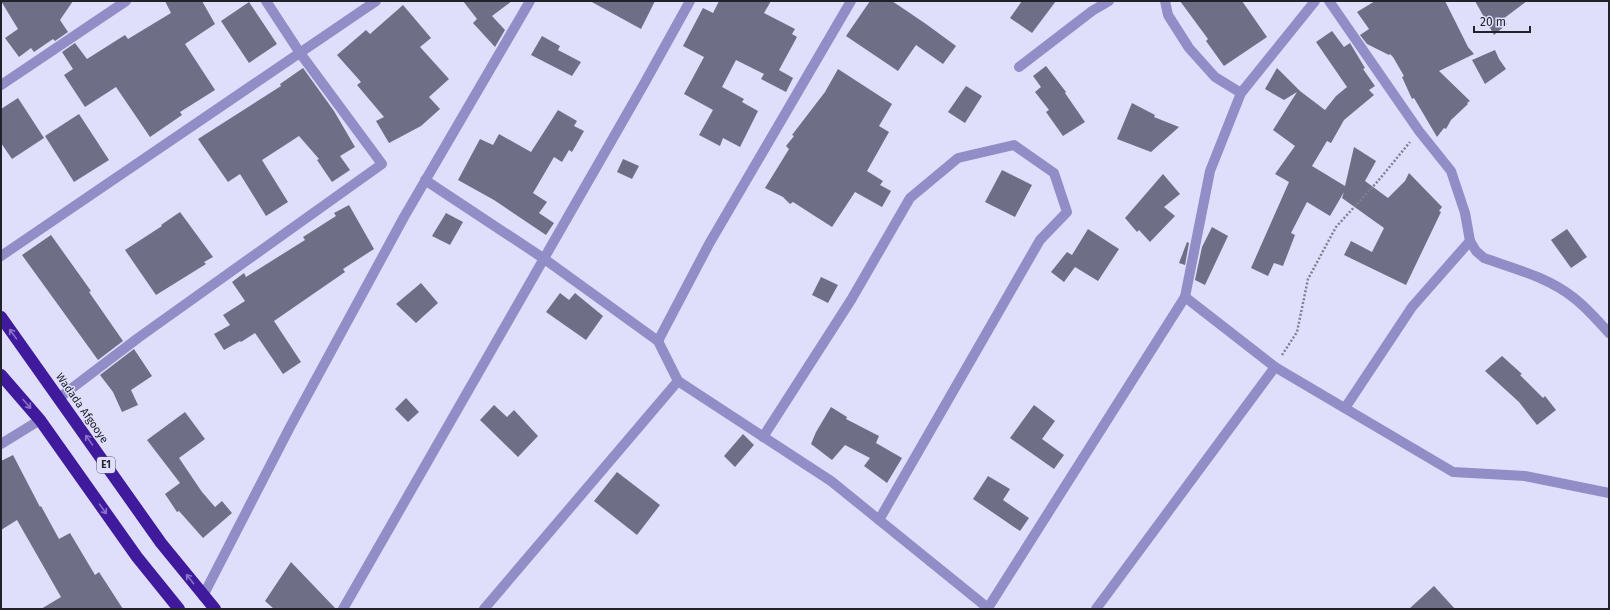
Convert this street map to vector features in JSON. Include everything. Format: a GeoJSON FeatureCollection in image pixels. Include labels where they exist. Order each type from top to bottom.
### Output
{"type":"FeatureCollection","features":[{"type":"Feature","properties":{"kind":"highway","name":"Wadada Afgooye"},"geometry":{"type":"LineString","coordinates":[[1,317],[161,543],[215,609]]}},
{"type":"Feature","properties":{"kind":"highway","name":"E1"},"geometry":{"type":"LineString","coordinates":[[1,375],[40,420],[138,557],[179,609]]}},
{"type":"Feature","properties":{"kind":"street"},"geometry":{"type":"LineString","coordinates":[[1,85],[126,1]]}},
{"type":"Feature","properties":{"kind":"street"},"geometry":{"type":"LineString","coordinates":[[59,398],[138,338],[382,164],[300,53],[266,1]]}},
{"type":"Feature","properties":{"kind":"street"},"geometry":{"type":"LineString","coordinates":[[1,256],[376,1]]}},
{"type":"Feature","properties":{"kind":"street"},"geometry":{"type":"LineString","coordinates":[[203,596],[294,420],[404,217],[530,1]]}},
{"type":"Feature","properties":{"kind":"street"},"geometry":{"type":"LineString","coordinates":[[343,609],[690,1]]}},
{"type":"Feature","properties":{"kind":"street"},"geometry":{"type":"LineString","coordinates":[[658,341],[709,244],[851,1]]}},
{"type":"Feature","properties":{"kind":"street"},"geometry":{"type":"LineString","coordinates":[[1020,66],[1092,11],[1109,1]]}},
{"type":"Feature","properties":{"kind":"street"},"geometry":{"type":"LineString","coordinates":[[1166,1],[1168,15],[1189,48],[1215,77],[1241,93]]}},
{"type":"Feature","properties":{"kind":"street"},"geometry":{"type":"LineString","coordinates":[[425,180],[543,258],[658,341],[678,381],[831,481],[988,608],[1185,297],[1210,171],[1241,93],[1315,1]]}},
{"type":"Feature","properties":{"kind":"street"},"geometry":{"type":"LineString","coordinates":[[1329,1],[1419,131],[1451,171],[1465,213],[1470,241],[1476,251],[1484,258],[1547,280],[1559,287],[1575,298],[1609,332]]}},
{"type":"Feature","properties":{"kind":"street"},"geometry":{"type":"LineString","coordinates":[[763,437],[851,300],[910,198],[958,158],[1014,146],[1054,173],[1067,212],[1040,240],[879,520]]}},
{"type":"Feature","properties":{"kind":"street"},"geometry":{"type":"LineString","coordinates":[[1345,408],[1412,307],[1470,241]]}},
{"type":"Feature","properties":{"kind":"street"},"geometry":{"type":"LineString","coordinates":[[1185,297],[1274,367],[1453,472],[1525,476],[1609,493]]}},
{"type":"Feature","properties":{"kind":"street"},"geometry":{"type":"LineString","coordinates":[[1096,609],[1274,367]]}},
{"type":"Feature","properties":{"kind":"street"},"geometry":{"type":"LineString","coordinates":[[484,609],[678,381]]}},
{"type":"Feature","properties":{"kind":"street"},"geometry":{"type":"LineString","coordinates":[[1,444],[40,420]]}},
{"type":"Feature","properties":{"kind":"path"},"geometry":{"type":"LineString","coordinates":[[1274,367],[1297,332],[1308,279],[1336,227],[1378,181],[1419,131]]}},
{"type":"Feature","properties":{"kind":"building"},"geometry":{"type":"Polygon","coordinates":[[[1,1],[73,1],[60,20],[68,32],[55,41],[53,39],[34,52],[31,48],[19,57],[5,38],[18,29],[1,1]]]}},
{"type":"Feature","properties":{"kind":"building"},"geometry":{"type":"Polygon","coordinates":[[[165,1],[202,1],[215,24],[185,44],[215,90],[180,112],[182,115],[150,137],[116,87],[85,107],[64,75],[73,69],[62,52],[75,43],[87,59],[125,35],[128,39],[171,13],[165,1]]]}},
{"type":"Feature","properties":{"kind":"building"},"geometry":{"type":"Polygon","coordinates":[[[463,1],[512,1],[492,16],[505,30],[495,47],[473,23],[477,19],[463,1]]]}},
{"type":"Feature","properties":{"kind":"building"},"geometry":{"type":"Polygon","coordinates":[[[590,1],[655,1],[641,29],[590,1]]]}},
{"type":"Feature","properties":{"kind":"building"},"geometry":{"type":"Polygon","coordinates":[[[719,1],[771,1],[764,13],[795,29],[792,34],[797,37],[779,70],[793,78],[786,92],[761,79],[764,74],[736,60],[722,87],[744,99],[742,102],[758,111],[740,147],[723,138],[720,146],[699,135],[713,110],[684,94],[704,57],[683,46],[703,8],[713,13],[719,1]]]}},
{"type":"Feature","properties":{"kind":"building"},"geometry":{"type":"Polygon","coordinates":[[[870,1],[892,1],[956,46],[943,64],[916,45],[898,71],[846,36],[870,1]]]}},
{"type":"Feature","properties":{"kind":"building"},"geometry":{"type":"Polygon","coordinates":[[[1022,1],[1056,1],[1032,33],[1010,18],[1022,1]]]}},
{"type":"Feature","properties":{"kind":"building"},"geometry":{"type":"Polygon","coordinates":[[[1180,1],[1242,1],[1267,37],[1224,66],[1206,41],[1208,39],[1180,1]]]}},
{"type":"Feature","properties":{"kind":"building"},"geometry":{"type":"Polygon","coordinates":[[[1375,1],[1445,1],[1468,47],[1474,54],[1439,71],[1470,101],[1451,120],[1446,129],[1444,128],[1437,137],[1414,98],[1412,99],[1402,77],[1404,76],[1393,57],[1390,54],[1389,55],[1367,44],[1360,35],[1369,29],[1357,12],[1375,1]]]}},
{"type":"Feature","properties":{"kind":"building"},"geometry":{"type":"Polygon","coordinates":[[[1475,1],[1527,1],[1503,19],[1507,24],[1494,35],[1475,1]]]}},
{"type":"Feature","properties":{"kind":"building"},"geometry":{"type":"Polygon","coordinates":[[[249,2],[277,44],[249,63],[221,21],[249,2]]]}},
{"type":"Feature","properties":{"kind":"building"},"geometry":{"type":"Polygon","coordinates":[[[403,5],[431,38],[420,47],[449,79],[429,97],[440,109],[421,126],[389,143],[376,121],[384,117],[357,85],[361,82],[337,55],[366,30],[370,34],[403,5]]]}},
{"type":"Feature","properties":{"kind":"building"},"geometry":{"type":"Polygon","coordinates":[[[1332,31],[1344,47],[1350,43],[1365,68],[1363,69],[1375,86],[1369,90],[1374,95],[1344,120],[1331,143],[1327,141],[1312,166],[1345,186],[1354,147],[1376,161],[1365,181],[1388,198],[1405,181],[1409,173],[1442,207],[1406,285],[1344,255],[1351,241],[1372,252],[1384,228],[1342,198],[1344,192],[1330,216],[1307,202],[1291,233],[1295,235],[1283,266],[1274,263],[1268,276],[1251,268],[1289,182],[1275,174],[1295,146],[1273,130],[1297,92],[1284,100],[1265,89],[1277,68],[1300,91],[1325,110],[1336,96],[1347,87],[1316,42],[1332,31]]]}},
{"type":"Feature","properties":{"kind":"building"},"geometry":{"type":"Polygon","coordinates":[[[542,36],[560,46],[558,50],[581,62],[572,76],[531,55],[542,36]]]}},
{"type":"Feature","properties":{"kind":"building"},"geometry":{"type":"Polygon","coordinates":[[[1495,50],[1506,69],[1485,84],[1472,60],[1495,50]]]}},
{"type":"Feature","properties":{"kind":"building"},"geometry":{"type":"Polygon","coordinates":[[[1046,66],[1066,92],[1065,93],[1085,122],[1063,136],[1046,112],[1049,110],[1035,92],[1041,87],[1033,76],[1046,66]]]}},
{"type":"Feature","properties":{"kind":"building"},"geometry":{"type":"Polygon","coordinates":[[[303,68],[334,111],[355,147],[340,156],[350,170],[332,182],[317,160],[319,159],[299,136],[262,160],[288,202],[266,216],[240,174],[228,182],[198,139],[281,86],[280,84],[303,68]]]}},
{"type":"Feature","properties":{"kind":"building"},"geometry":{"type":"Polygon","coordinates":[[[838,69],[892,104],[879,126],[889,132],[867,171],[883,181],[880,185],[891,191],[882,207],[855,192],[832,227],[793,202],[790,204],[783,197],[765,188],[789,149],[786,146],[794,136],[792,135],[825,92],[838,69]]]}},
{"type":"Feature","properties":{"kind":"building"},"geometry":{"type":"Polygon","coordinates":[[[966,86],[982,96],[965,123],[948,112],[966,86]]]}},
{"type":"Feature","properties":{"kind":"building"},"geometry":{"type":"Polygon","coordinates":[[[18,98],[44,138],[12,159],[1,143],[1,109],[18,98]]]}},
{"type":"Feature","properties":{"kind":"building"},"geometry":{"type":"Polygon","coordinates":[[[1132,103],[1155,115],[1154,117],[1179,127],[1151,152],[1117,139],[1132,103]]]}},
{"type":"Feature","properties":{"kind":"building"},"geometry":{"type":"Polygon","coordinates":[[[558,110],[577,121],[574,126],[584,131],[572,152],[569,150],[562,162],[554,157],[533,193],[547,202],[539,213],[554,223],[546,235],[494,200],[458,180],[480,139],[493,145],[499,134],[531,152],[558,110]]]}},
{"type":"Feature","properties":{"kind":"building"},"geometry":{"type":"Polygon","coordinates":[[[79,114],[109,160],[74,182],[45,136],[79,114]]]}},
{"type":"Feature","properties":{"kind":"building"},"geometry":{"type":"Polygon","coordinates":[[[623,159],[639,166],[632,179],[617,172],[623,159]]]}},
{"type":"Feature","properties":{"kind":"building"},"geometry":{"type":"Polygon","coordinates":[[[1002,170],[1032,185],[1015,217],[985,202],[1002,170]]]}},
{"type":"Feature","properties":{"kind":"building"},"geometry":{"type":"Polygon","coordinates":[[[1163,174],[1180,194],[1164,207],[1175,216],[1150,242],[1139,230],[1137,232],[1125,218],[1163,174]]]}},
{"type":"Feature","properties":{"kind":"building"},"geometry":{"type":"Polygon","coordinates":[[[349,205],[374,249],[343,269],[345,272],[274,321],[301,362],[283,374],[255,333],[224,350],[214,334],[230,325],[223,315],[245,301],[232,282],[244,273],[246,277],[305,240],[303,237],[336,216],[334,213],[349,205]]]}},
{"type":"Feature","properties":{"kind":"building"},"geometry":{"type":"Polygon","coordinates":[[[180,212],[213,257],[204,262],[206,264],[156,295],[125,250],[162,226],[161,225],[180,212]]]}},
{"type":"Feature","properties":{"kind":"building"},"geometry":{"type":"Polygon","coordinates":[[[446,213],[463,222],[450,245],[432,236],[446,213]]]}},
{"type":"Feature","properties":{"kind":"building"},"geometry":{"type":"Polygon","coordinates":[[[1212,227],[1228,236],[1205,285],[1195,280],[1202,247],[1212,227]]]}},
{"type":"Feature","properties":{"kind":"building"},"geometry":{"type":"Polygon","coordinates":[[[1088,229],[1119,249],[1098,281],[1075,267],[1064,282],[1051,272],[1067,252],[1072,255],[1088,229]]]}},
{"type":"Feature","properties":{"kind":"building"},"geometry":{"type":"Polygon","coordinates":[[[1567,229],[1587,257],[1571,268],[1551,240],[1567,229]]]}},
{"type":"Feature","properties":{"kind":"building"},"geometry":{"type":"Polygon","coordinates":[[[51,235],[91,291],[89,292],[123,341],[98,360],[22,255],[51,235]]]}},
{"type":"Feature","properties":{"kind":"building"},"geometry":{"type":"Polygon","coordinates":[[[1187,242],[1189,243],[1185,265],[1179,263],[1187,242]]]}},
{"type":"Feature","properties":{"kind":"building"},"geometry":{"type":"Polygon","coordinates":[[[821,277],[838,285],[828,303],[812,295],[821,277]]]}},
{"type":"Feature","properties":{"kind":"building"},"geometry":{"type":"Polygon","coordinates":[[[421,283],[438,303],[416,323],[396,304],[421,283]]]}},
{"type":"Feature","properties":{"kind":"building"},"geometry":{"type":"Polygon","coordinates":[[[560,293],[569,300],[575,293],[603,316],[586,340],[546,312],[560,293]]]}},
{"type":"Feature","properties":{"kind":"building"},"geometry":{"type":"Polygon","coordinates":[[[134,349],[152,376],[131,390],[138,405],[122,412],[113,392],[100,375],[134,349]]]}},
{"type":"Feature","properties":{"kind":"building"},"geometry":{"type":"Polygon","coordinates":[[[1502,356],[1522,374],[1520,375],[1543,398],[1545,396],[1556,410],[1537,425],[1519,402],[1485,371],[1502,356]]]}},
{"type":"Feature","properties":{"kind":"building"},"geometry":{"type":"Polygon","coordinates":[[[406,398],[419,412],[408,422],[395,409],[406,398]]]}},
{"type":"Feature","properties":{"kind":"building"},"geometry":{"type":"Polygon","coordinates":[[[494,405],[507,417],[514,410],[538,436],[518,457],[480,420],[494,405]]]}},
{"type":"Feature","properties":{"kind":"building"},"geometry":{"type":"Polygon","coordinates":[[[1034,405],[1055,421],[1042,439],[1064,455],[1054,469],[1010,438],[1034,405]]]}},
{"type":"Feature","properties":{"kind":"building"},"geometry":{"type":"Polygon","coordinates":[[[831,407],[847,417],[846,419],[879,436],[876,443],[902,458],[887,483],[864,466],[870,458],[845,445],[832,460],[811,444],[816,432],[831,407]]]}},
{"type":"Feature","properties":{"kind":"building"},"geometry":{"type":"Polygon","coordinates":[[[185,412],[205,439],[179,458],[202,492],[215,507],[222,501],[232,513],[203,538],[179,511],[177,512],[165,494],[180,483],[147,440],[185,412]]]}},
{"type":"Feature","properties":{"kind":"building"},"geometry":{"type":"Polygon","coordinates":[[[743,434],[754,445],[735,467],[724,456],[743,434]]]}},
{"type":"Feature","properties":{"kind":"building"},"geometry":{"type":"Polygon","coordinates":[[[13,455],[40,507],[41,506],[59,539],[70,533],[95,575],[99,572],[123,609],[41,609],[61,597],[17,520],[1,530],[1,461],[13,455]]]}},
{"type":"Feature","properties":{"kind":"building"},"geometry":{"type":"Polygon","coordinates":[[[617,472],[660,505],[637,535],[594,501],[617,472]]]}},
{"type":"Feature","properties":{"kind":"building"},"geometry":{"type":"Polygon","coordinates":[[[988,476],[1010,489],[1003,500],[1029,518],[1020,531],[973,499],[988,476]]]}},
{"type":"Feature","properties":{"kind":"building"},"geometry":{"type":"Polygon","coordinates":[[[291,562],[336,609],[274,609],[265,601],[291,562]]]}},
{"type":"Feature","properties":{"kind":"building"},"geometry":{"type":"Polygon","coordinates":[[[1434,586],[1455,609],[1409,609],[1434,586]]]}}]}
